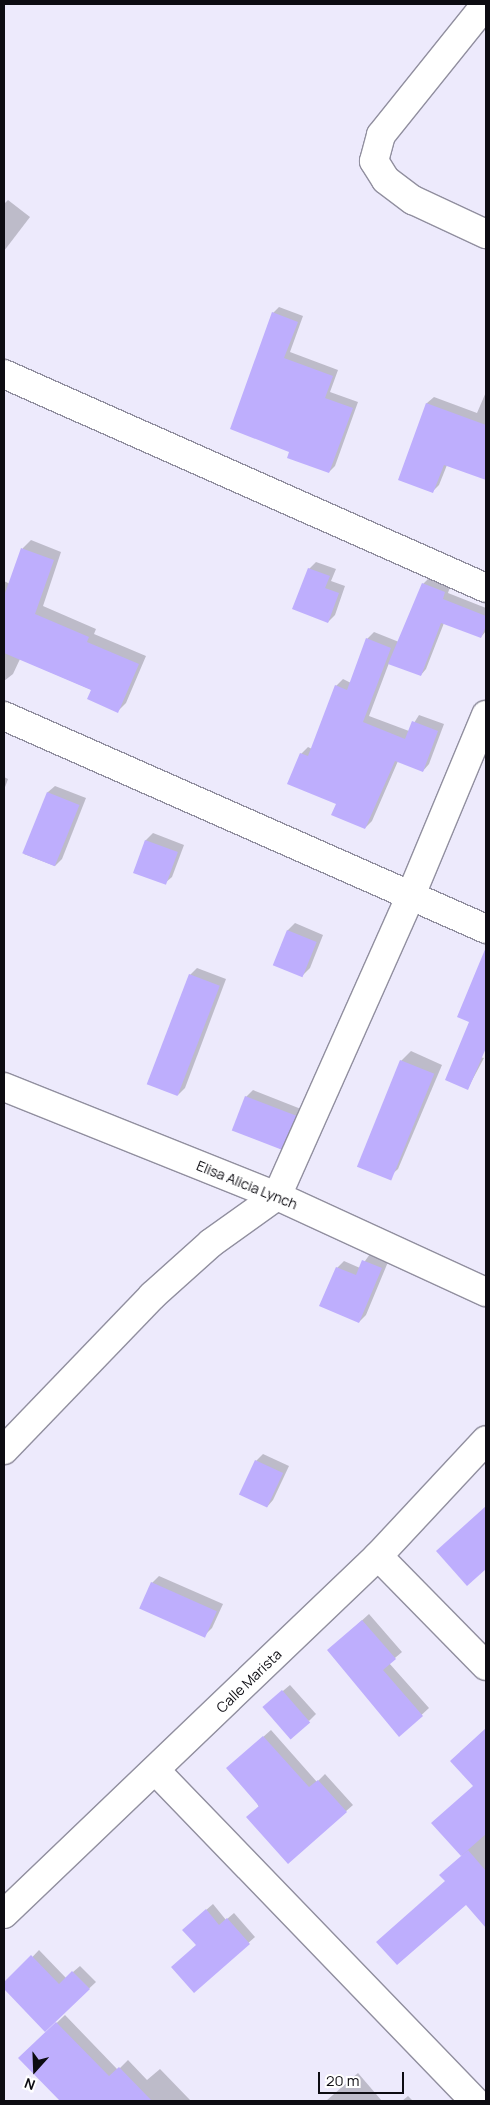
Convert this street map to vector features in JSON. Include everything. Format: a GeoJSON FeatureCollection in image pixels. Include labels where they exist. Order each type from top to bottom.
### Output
{"type":"FeatureCollection","features":[{"type":"Feature","properties":{"kind":"street"},"geometry":{"type":"LineString","coordinates":[[486,4],[381,135],[374,161],[386,180],[413,200],[486,234]]}},
{"type":"Feature","properties":{"kind":"street"},"geometry":{"type":"LineString","coordinates":[[4,374],[486,588]]}},
{"type":"Feature","properties":{"kind":"street"},"geometry":{"type":"LineString","coordinates":[[4,1450],[152,1296],[211,1243],[277,1196],[411,896],[486,715]]}},
{"type":"Feature","properties":{"kind":"street"},"geometry":{"type":"LineString","coordinates":[[4,716],[486,929]]}},
{"type":"Feature","properties":{"kind":"street","name":"Elisa Alicia Lynch"},"geometry":{"type":"LineString","coordinates":[[4,1088],[277,1196],[486,1292]]}},
{"type":"Feature","properties":{"kind":"street","name":"Calle Marista"},"geometry":{"type":"LineString","coordinates":[[4,1914],[156,1771],[378,1556],[486,1440]]}},
{"type":"Feature","properties":{"kind":"street"},"geometry":{"type":"LineString","coordinates":[[378,1556],[486,1666]]}},
{"type":"Feature","properties":{"kind":"street"},"geometry":{"type":"LineString","coordinates":[[156,1771],[475,2101]]}},
{"type":"Feature","properties":{"kind":"building"},"geometry":{"type":"Polygon","coordinates":[[[272,312],[298,322],[284,358],[333,376],[325,398],[353,408],[329,473],[287,458],[289,452],[230,429],[272,312]]]}},
{"type":"Feature","properties":{"kind":"building"},"geometry":{"type":"Polygon","coordinates":[[[426,403],[486,425],[486,480],[444,465],[433,493],[398,480],[426,403]]]}},
{"type":"Feature","properties":{"kind":"building"},"geometry":{"type":"Polygon","coordinates":[[[21,548],[54,560],[35,614],[89,637],[87,642],[139,664],[118,713],[87,699],[91,690],[4,653],[4,596],[21,548]]]}},
{"type":"Feature","properties":{"kind":"building"},"geometry":{"type":"Polygon","coordinates":[[[308,568],[330,576],[325,588],[339,593],[328,623],[292,609],[308,568]]]}},
{"type":"Feature","properties":{"kind":"building"},"geometry":{"type":"Polygon","coordinates":[[[422,583],[445,592],[443,599],[486,616],[486,626],[481,638],[441,623],[421,676],[388,664],[422,583]]]}},
{"type":"Feature","properties":{"kind":"building"},"geometry":{"type":"Polygon","coordinates":[[[366,638],[391,648],[363,722],[405,739],[412,721],[438,731],[423,772],[395,761],[365,829],[331,815],[336,804],[287,784],[300,753],[308,756],[335,685],[347,690],[366,638]]]}},
{"type":"Feature","properties":{"kind":"building"},"geometry":{"type":"Polygon","coordinates":[[[47,792],[79,805],[55,866],[22,853],[47,792]]]}},
{"type":"Feature","properties":{"kind":"building"},"geometry":{"type":"Polygon","coordinates":[[[145,840],[178,852],[166,885],[133,873],[145,840]]]}},
{"type":"Feature","properties":{"kind":"building"},"geometry":{"type":"Polygon","coordinates":[[[287,930],[317,942],[302,977],[273,965],[287,930]]]}},
{"type":"Feature","properties":{"kind":"building"},"geometry":{"type":"Polygon","coordinates":[[[486,947],[486,1048],[468,1090],[445,1080],[469,1022],[457,1017],[486,947]]]}},
{"type":"Feature","properties":{"kind":"building"},"geometry":{"type":"Polygon","coordinates":[[[189,974],[220,986],[178,1096],[147,1084],[189,974]]]}},
{"type":"Feature","properties":{"kind":"building"},"geometry":{"type":"Polygon","coordinates":[[[400,1060],[434,1074],[391,1180],[357,1167],[400,1060]]]}},
{"type":"Feature","properties":{"kind":"building"},"geometry":{"type":"Polygon","coordinates":[[[245,1096],[296,1116],[283,1150],[232,1131],[245,1096]]]}},
{"type":"Feature","properties":{"kind":"building"},"geometry":{"type":"Polygon","coordinates":[[[362,1260],[382,1268],[359,1323],[319,1306],[336,1267],[356,1275],[362,1260]]]}},
{"type":"Feature","properties":{"kind":"building"},"geometry":{"type":"Polygon","coordinates":[[[255,1460],[283,1473],[267,1508],[239,1494],[255,1460]]]}},
{"type":"Feature","properties":{"kind":"building"},"geometry":{"type":"Polygon","coordinates":[[[486,1506],[486,1569],[467,1586],[436,1551],[486,1506]]]}},
{"type":"Feature","properties":{"kind":"building"},"geometry":{"type":"Polygon","coordinates":[[[151,1582],[217,1611],[205,1638],[139,1608],[151,1582]]]}},
{"type":"Feature","properties":{"kind":"building"},"geometry":{"type":"Polygon","coordinates":[[[362,1620],[396,1659],[383,1670],[423,1716],[399,1737],[327,1650],[362,1620]]]}},
{"type":"Feature","properties":{"kind":"building"},"geometry":{"type":"Polygon","coordinates":[[[282,1690],[310,1722],[291,1740],[262,1707],[282,1690]]]}},
{"type":"Feature","properties":{"kind":"building"},"geometry":{"type":"Polygon","coordinates":[[[486,1728],[486,1834],[461,1856],[431,1823],[473,1786],[450,1761],[486,1728]]]}},
{"type":"Feature","properties":{"kind":"building"},"geometry":{"type":"Polygon","coordinates":[[[263,1736],[309,1787],[318,1780],[347,1812],[288,1864],[246,1817],[259,1806],[226,1768],[263,1736]]]}},
{"type":"Feature","properties":{"kind":"building"},"geometry":{"type":"Polygon","coordinates":[[[468,1850],[486,1871],[486,1928],[466,1905],[397,1965],[376,1942],[445,1881],[439,1875],[468,1850]]]}},
{"type":"Feature","properties":{"kind":"building"},"geometry":{"type":"Polygon","coordinates":[[[206,1909],[219,1925],[227,1918],[250,1944],[194,1993],[171,1967],[196,1945],[182,1930],[206,1909]]]}},
{"type":"Feature","properties":{"kind":"building"},"geometry":{"type":"Polygon","coordinates":[[[31,1955],[59,1984],[72,1971],[90,1989],[45,2032],[4,1989],[4,1982],[31,1955]]]}},
{"type":"Feature","properties":{"kind":"building"},"geometry":{"type":"Polygon","coordinates":[[[56,2022],[109,2076],[119,2067],[152,2101],[60,2101],[18,2058],[56,2022]]]}}]}
